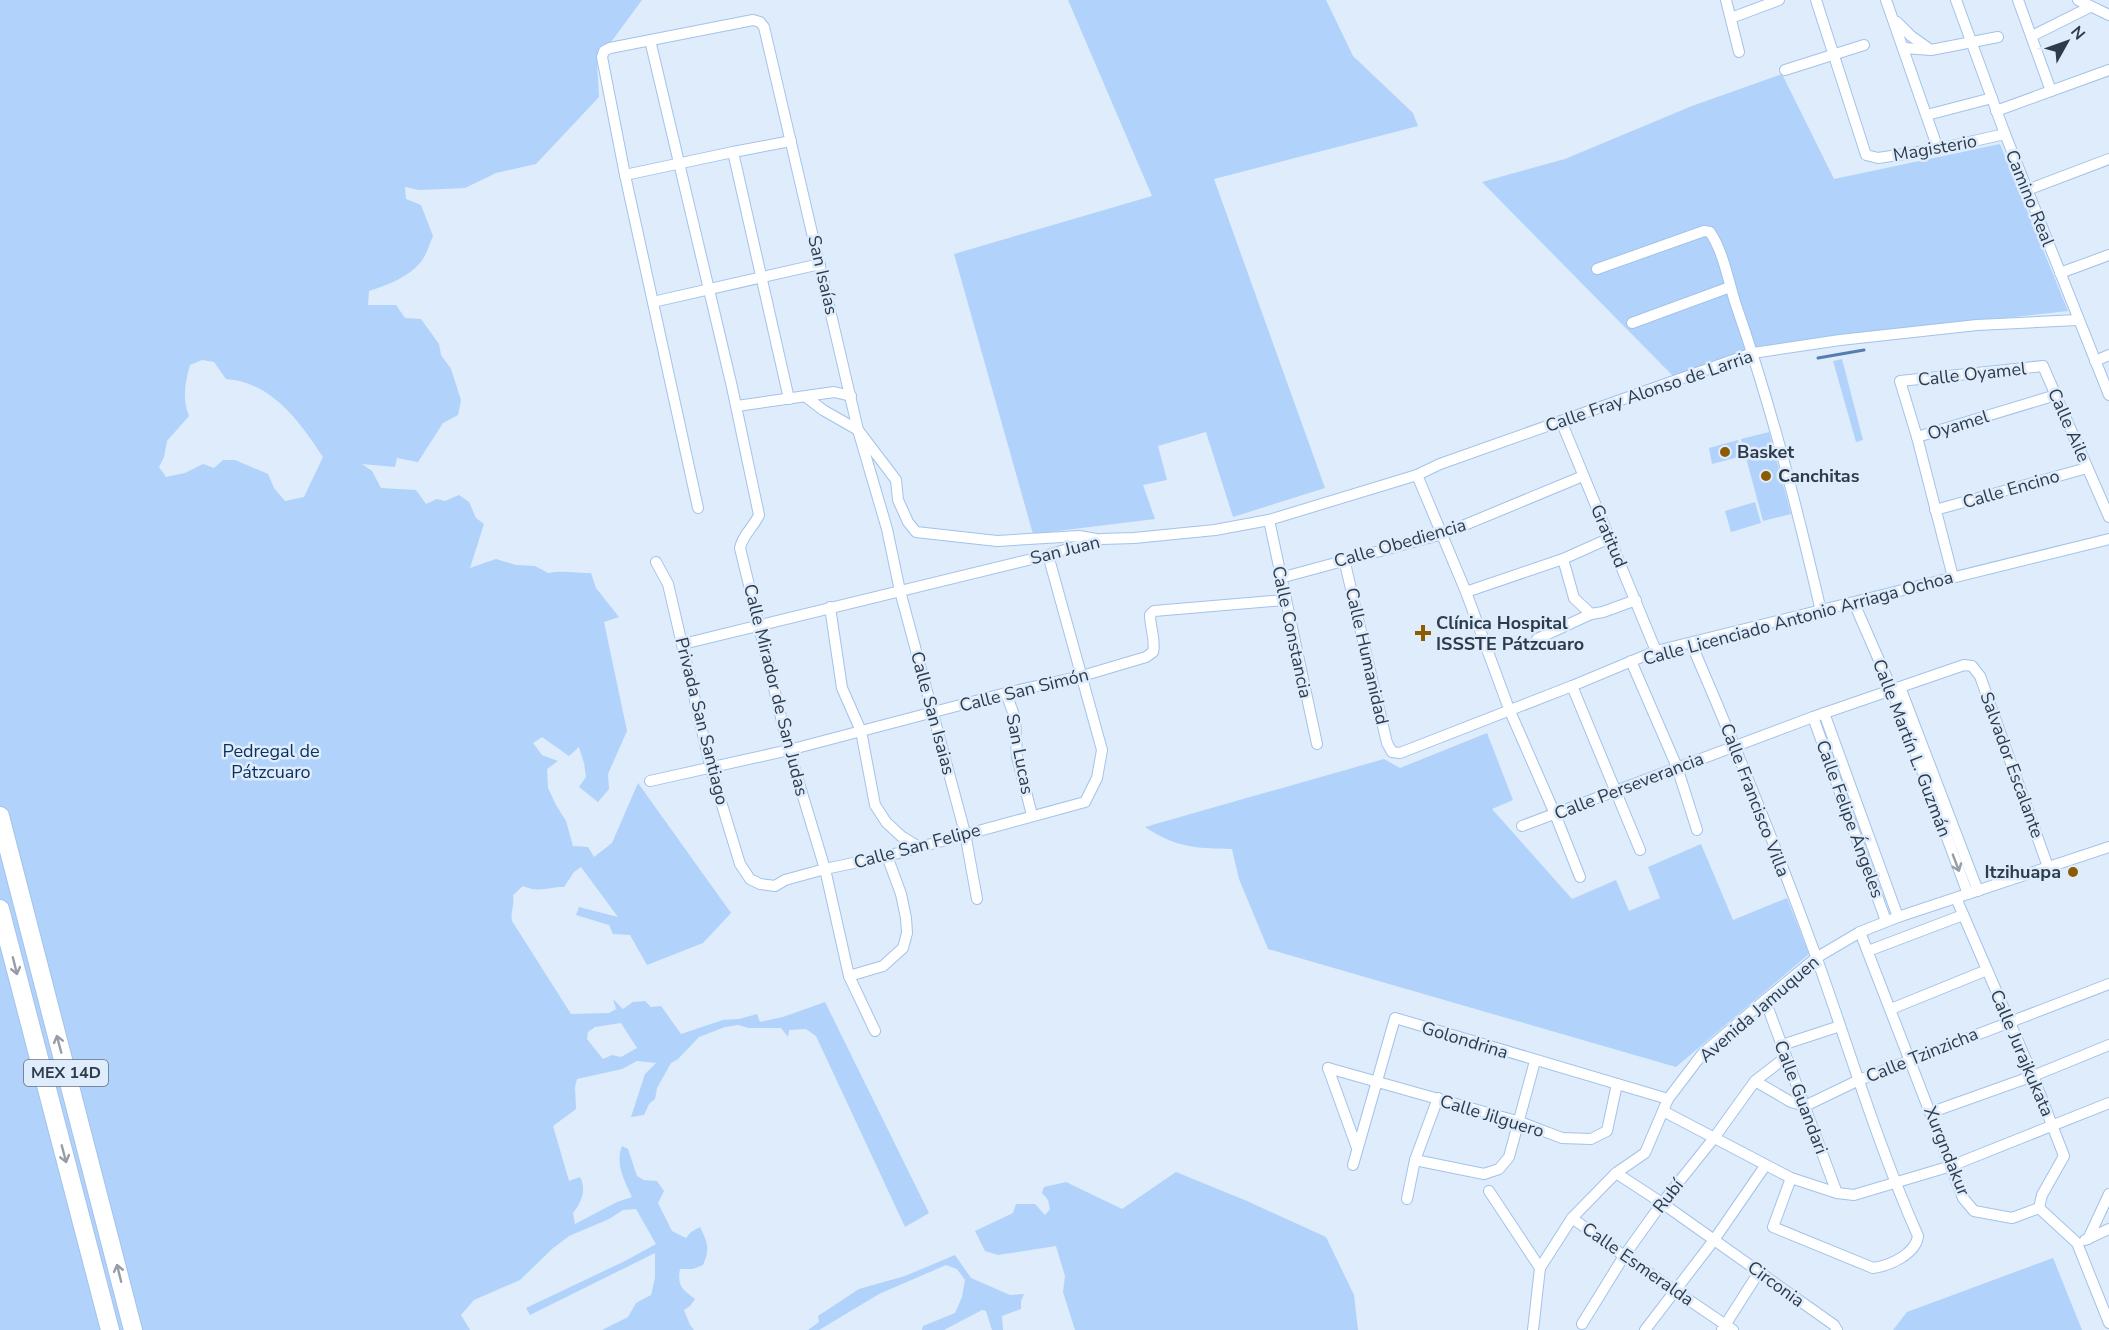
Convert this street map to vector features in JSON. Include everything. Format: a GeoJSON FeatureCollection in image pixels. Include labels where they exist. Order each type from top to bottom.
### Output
{"type":"FeatureCollection","features":[{"type":"Feature","properties":{"kind":"highway","name":"MEX 14D"},"geometry":{"type":"LineString","coordinates":[[0,816],[133,1330]]}},
{"type":"Feature","properties":{"kind":"highway","name":"MEX 14D"},"geometry":{"type":"LineString","coordinates":[[0,909],[110,1330]]}},
{"type":"Feature","properties":{"kind":"street"},"geometry":{"type":"LineString","coordinates":[[1726,0],[1739,52]]}},
{"type":"Feature","properties":{"kind":"street"},"geometry":{"type":"LineString","coordinates":[[1731,18],[1779,0]]}},
{"type":"Feature","properties":{"kind":"street"},"geometry":{"type":"LineString","coordinates":[[1816,0],[1832,55]]}},
{"type":"Feature","properties":{"kind":"street"},"geometry":{"type":"LineString","coordinates":[[1886,0],[1938,149]]}},
{"type":"Feature","properties":{"kind":"street","name":"Camino Real"},"geometry":{"type":"LineString","coordinates":[[1956,0],[1996,111],[2109,395]]}},
{"type":"Feature","properties":{"kind":"street"},"geometry":{"type":"LineString","coordinates":[[2018,0],[2051,91]]}},
{"type":"Feature","properties":{"kind":"street"},"geometry":{"type":"LineString","coordinates":[[2078,0],[2109,15]]}},
{"type":"Feature","properties":{"kind":"street"},"geometry":{"type":"LineString","coordinates":[[2032,36],[2090,7]]}},
{"type":"Feature","properties":{"kind":"street"},"geometry":{"type":"LineString","coordinates":[[1893,17],[1911,36],[1931,50]]}},
{"type":"Feature","properties":{"kind":"street","name":"San Isaías"},"geometry":{"type":"LineString","coordinates":[[650,40],[753,20],[760,22],[764,27],[858,430],[887,529]]}},
{"type":"Feature","properties":{"kind":"street"},"geometry":{"type":"LineString","coordinates":[[1904,48],[1931,50],[1998,37]]}},
{"type":"Feature","properties":{"kind":"street"},"geometry":{"type":"LineString","coordinates":[[698,508],[625,175],[602,57],[604,51],[650,40],[737,406],[834,392],[851,396]]}},
{"type":"Feature","properties":{"kind":"street"},"geometry":{"type":"LineString","coordinates":[[1785,70],[1864,45]]}},
{"type":"Feature","properties":{"kind":"street","name":"Magisterio"},"geometry":{"type":"LineString","coordinates":[[1832,55],[1866,155],[1878,158],[1938,149],[2005,134]]}},
{"type":"Feature","properties":{"kind":"street"},"geometry":{"type":"LineString","coordinates":[[1996,111],[2109,70]]}},
{"type":"Feature","properties":{"kind":"street"},"geometry":{"type":"LineString","coordinates":[[1927,114],[1992,98]]}},
{"type":"Feature","properties":{"kind":"street"},"geometry":{"type":"LineString","coordinates":[[625,175],[791,141]]}},
{"type":"Feature","properties":{"kind":"street"},"geometry":{"type":"LineString","coordinates":[[733,152],[789,399]]}},
{"type":"Feature","properties":{"kind":"street"},"geometry":{"type":"LineString","coordinates":[[2027,190],[2109,159]]}},
{"type":"Feature","properties":{"kind":"street"},"geometry":{"type":"LineString","coordinates":[[1597,269],[1704,231],[1710,232],[1718,243],[1730,287],[1753,353],[1797,507],[1821,611]]}},
{"type":"Feature","properties":{"kind":"street"},"geometry":{"type":"LineString","coordinates":[[2060,273],[2109,255]]}},
{"type":"Feature","properties":{"kind":"street"},"geometry":{"type":"LineString","coordinates":[[653,302],[820,264]]}},
{"type":"Feature","properties":{"kind":"street"},"geometry":{"type":"LineString","coordinates":[[1632,323],[1730,287]]}},
{"type":"Feature","properties":{"kind":"street","name":"Calle Fray Alonso de Larria"},"geometry":{"type":"LineString","coordinates":[[1269,520],[1417,475],[1440,464],[1753,353],[1840,340],[1977,325],[2078,320]]}},
{"type":"Feature","properties":{"kind":"street"},"geometry":{"type":"LineString","coordinates":[[2095,361],[2109,355]]}},
{"type":"Feature","properties":{"kind":"street","name":"Calle Oyamel"},"geometry":{"type":"LineString","coordinates":[[1900,381],[2043,366]]}},
{"type":"Feature","properties":{"kind":"street","name":"Calle Aile"},"geometry":{"type":"LineString","coordinates":[[2043,366],[2109,517]]}},
{"type":"Feature","properties":{"kind":"street","name":"Oyamel"},"geometry":{"type":"LineString","coordinates":[[1900,381],[1917,437],[2055,395]]}},
{"type":"Feature","properties":{"kind":"street"},"geometry":{"type":"LineString","coordinates":[[806,397],[823,410],[858,430],[896,480],[898,500],[908,522],[916,532],[997,541],[1079,536],[1101,539]]}},
{"type":"Feature","properties":{"kind":"street","name":"Calle Mirador de San Judas"},"geometry":{"type":"LineString","coordinates":[[737,406],[759,515],[754,525],[742,537],[740,548],[789,750],[825,869],[849,976],[875,1031]]}},
{"type":"Feature","properties":{"kind":"street","name":"Gratitud"},"geometry":{"type":"LineString","coordinates":[[1561,421],[1656,651]]}},
{"type":"Feature","properties":{"kind":"street"},"geometry":{"type":"LineString","coordinates":[[1917,437],[1953,577]]}},
{"type":"Feature","properties":{"kind":"street","name":"Calle Encino"},"geometry":{"type":"LineString","coordinates":[[1935,510],[2087,468]]}},
{"type":"Feature","properties":{"kind":"street"},"geometry":{"type":"LineString","coordinates":[[1417,475],[1466,592],[1509,709],[1580,877]]}},
{"type":"Feature","properties":{"kind":"street","name":"Calle Obediencia"},"geometry":{"type":"LineString","coordinates":[[1280,578],[1443,534],[1583,476]]}},
{"type":"Feature","properties":{"kind":"street","name":"San Juan"},"geometry":{"type":"LineString","coordinates":[[683,644],[1048,555],[1101,539],[1215,530],[1269,520]]}},
{"type":"Feature","properties":{"kind":"street","name":"Calle Constancia"},"geometry":{"type":"LineString","coordinates":[[1269,520],[1317,744]]}},
{"type":"Feature","properties":{"kind":"street","name":"Calle San Isaias"},"geometry":{"type":"LineString","coordinates":[[887,529],[900,591],[965,833],[977,899]]}},
{"type":"Feature","properties":{"kind":"street"},"geometry":{"type":"LineString","coordinates":[[1466,592],[1563,559],[1610,538]]}},
{"type":"Feature","properties":{"kind":"street","name":"Calle Licenciado Antonio Arriaga Ochoa"},"geometry":{"type":"LineString","coordinates":[[1392,752],[1400,753],[1656,651],[2109,539]]}},
{"type":"Feature","properties":{"kind":"street"},"geometry":{"type":"LineString","coordinates":[[1048,555],[1082,676]]}},
{"type":"Feature","properties":{"kind":"street","name":"Calle Humanidad"},"geometry":{"type":"LineString","coordinates":[[1344,559],[1387,743],[1392,752]]}},
{"type":"Feature","properties":{"kind":"street"},"geometry":{"type":"LineString","coordinates":[[1563,559],[1574,598],[1591,614]]}},
{"type":"Feature","properties":{"kind":"street","name":"Privada San Santiago"},"geometry":{"type":"LineString","coordinates":[[656,562],[668,584],[711,769],[740,864],[750,879]]}},
{"type":"Feature","properties":{"kind":"street","name":"Calle San Simón"},"geometry":{"type":"LineString","coordinates":[[650,781],[789,750],[1006,693],[1082,676],[1146,657],[1153,652],[1155,645],[1150,622],[1150,615],[1154,611],[1285,600]]}},
{"type":"Feature","properties":{"kind":"street"},"geometry":{"type":"LineString","coordinates":[[1537,639],[1591,614],[1636,600]]}},
{"type":"Feature","properties":{"kind":"street","name":"Calle Martín L. Guzmán"},"geometry":{"type":"LineString","coordinates":[[1854,603],[1896,689],[1973,892]]}},
{"type":"Feature","properties":{"kind":"street"},"geometry":{"type":"LineString","coordinates":[[830,607],[842,688],[861,731],[875,805],[886,822],[901,836],[919,847]]}},
{"type":"Feature","properties":{"kind":"street","name":"Calle Francisco Villa"},"geometry":{"type":"LineString","coordinates":[[1691,643],[1736,747],[1816,958],[1894,1184],[1918,1236],[1917,1242],[1902,1257],[1882,1267],[1873,1268],[1773,1227],[1791,1178]]}},
{"type":"Feature","properties":{"kind":"street"},"geometry":{"type":"LineString","coordinates":[[1631,661],[1677,767],[1697,830]]}},
{"type":"Feature","properties":{"kind":"street","name":"Calle Perseverancia"},"geometry":{"type":"LineString","coordinates":[[1522,826],[1819,715],[1964,665],[1972,666]]}},
{"type":"Feature","properties":{"kind":"street","name":"Salvador Escalante"},"geometry":{"type":"LineString","coordinates":[[1972,666],[1980,676],[2048,867]]}},
{"type":"Feature","properties":{"kind":"street","name":"Calle San Felipe"},"geometry":{"type":"LineString","coordinates":[[750,879],[760,884],[775,886],[785,880],[825,869],[887,856],[1085,802],[1097,778],[1102,750],[1082,676]]}},
{"type":"Feature","properties":{"kind":"street"},"geometry":{"type":"LineString","coordinates":[[1572,686],[1640,850]]}},
{"type":"Feature","properties":{"kind":"street","name":"San Lucas"},"geometry":{"type":"LineString","coordinates":[[1006,693],[1015,718],[1017,757],[1032,815]]}},
{"type":"Feature","properties":{"kind":"street","name":"Calle Felipe Ángeles"},"geometry":{"type":"LineString","coordinates":[[1819,715],[1863,820],[1898,917]]}},
{"type":"Feature","properties":{"kind":"street","name":"Calle Felipe Ángeles"},"geometry":{"type":"LineString","coordinates":[[1819,715],[1851,823],[1886,921]]}},
{"type":"Feature","properties":{"kind":"street"},"geometry":{"type":"LineString","coordinates":[[1851,823],[1863,820]]}},
{"type":"Feature","properties":{"kind":"street","name":"Avenida Jamuquen"},"geometry":{"type":"LineString","coordinates":[[1533,1330],[1540,1268],[1572,1218],[1616,1173],[1645,1153],[1668,1099],[1703,1053],[1765,1000],[1816,958],[1860,932],[1886,921],[2109,847]]}},
{"type":"Feature","properties":{"kind":"street"},"geometry":{"type":"LineString","coordinates":[[849,976],[883,966],[903,948],[907,933],[906,918],[901,894],[887,856]]}},
{"type":"Feature","properties":{"kind":"street","name":"Calle Jurajkukata"},"geometry":{"type":"LineString","coordinates":[[1956,898],[2033,1076],[2064,1156],[2042,1195],[2039,1208]]}},
{"type":"Feature","properties":{"kind":"street"},"geometry":{"type":"LineString","coordinates":[[1868,951],[1963,915]]}},
{"type":"Feature","properties":{"kind":"street","name":"Xurgndakur"},"geometry":{"type":"LineString","coordinates":[[1860,932],[1932,1112],[1963,1198],[1974,1211],[2012,1218],[2039,1208]]}},
{"type":"Feature","properties":{"kind":"street"},"geometry":{"type":"LineString","coordinates":[[1891,1009],[1987,970]]}},
{"type":"Feature","properties":{"kind":"street","name":"Calle Tzinzicha"},"geometry":{"type":"LineString","coordinates":[[1805,1106],[1858,1080],[2009,1020],[2109,984]]}},
{"type":"Feature","properties":{"kind":"street","name":"Calle Guandari"},"geometry":{"type":"LineString","coordinates":[[1765,1000],[1837,1193]]}},
{"type":"Feature","properties":{"kind":"street","name":"Golondrina"},"geometry":{"type":"LineString","coordinates":[[1377,1083],[1395,1018],[1668,1099]]}},
{"type":"Feature","properties":{"kind":"street"},"geometry":{"type":"LineString","coordinates":[[1782,1045],[1840,1026]]}},
{"type":"Feature","properties":{"kind":"street"},"geometry":{"type":"LineString","coordinates":[[1932,1112],[2033,1076],[2109,1045]]}},
{"type":"Feature","properties":{"kind":"street","name":"Rubí"},"geometry":{"type":"LineString","coordinates":[[1582,1324],[1624,1256],[1755,1081],[1786,1057]]}},
{"type":"Feature","properties":{"kind":"street"},"geometry":{"type":"LineString","coordinates":[[1415,1160],[1484,1174],[1499,1169],[1509,1157],[1535,1061]]}},
{"type":"Feature","properties":{"kind":"street","name":"Calle Jilguero"},"geometry":{"type":"LineString","coordinates":[[1357,1148],[1329,1068],[1520,1122],[1562,1138],[1591,1139],[1607,1131],[1617,1084]]}},
{"type":"Feature","properties":{"kind":"street"},"geometry":{"type":"LineString","coordinates":[[1755,1081],[1791,1102],[1805,1106]]}},
{"type":"Feature","properties":{"kind":"street"},"geometry":{"type":"LineString","coordinates":[[1353,1165],[1377,1083]]}},
{"type":"Feature","properties":{"kind":"street"},"geometry":{"type":"LineString","coordinates":[[1407,1199],[1415,1160],[1438,1098]]}},
{"type":"Feature","properties":{"kind":"street"},"geometry":{"type":"LineString","coordinates":[[1663,1111],[1791,1178],[1837,1193],[1854,1195],[1951,1166],[2109,1103]]}},
{"type":"Feature","properties":{"kind":"street"},"geometry":{"type":"LineString","coordinates":[[1645,1330],[1714,1240],[1766,1166]]}},
{"type":"Feature","properties":{"kind":"street","name":"Circonia"},"geometry":{"type":"LineString","coordinates":[[1616,1173],[1662,1203],[1837,1330]]}},
{"type":"Feature","properties":{"kind":"street"},"geometry":{"type":"LineString","coordinates":[[1490,1191],[1540,1268]]}},
{"type":"Feature","properties":{"kind":"street"},"geometry":{"type":"LineString","coordinates":[[2088,1239],[2109,1194]]}},
{"type":"Feature","properties":{"kind":"street"},"geometry":{"type":"LineString","coordinates":[[2039,1208],[2077,1243],[2109,1323]]}},
{"type":"Feature","properties":{"kind":"street","name":"Calle Esmeralda"},"geometry":{"type":"LineString","coordinates":[[1572,1218],[1727,1328]]}},
{"type":"Feature","properties":{"kind":"street"},"geometry":{"type":"LineString","coordinates":[[2077,1243],[2109,1229]]}},
{"type":"Feature","properties":{"kind":"street"},"geometry":{"type":"LineString","coordinates":[[1727,1328],[1759,1272]]}},
{"type":"Feature","properties":{"kind":"green space","name":"Pedregal de Pátzcuaro"},"geometry":{"type":"Polygon","coordinates":[[[0,0],[642,0],[597,61],[599,97],[536,164],[496,173],[465,188],[419,190],[405,187],[406,199],[421,205],[433,236],[420,263],[403,277],[369,291],[368,305],[396,305],[405,318],[421,319],[439,344],[441,355],[451,369],[461,400],[458,415],[443,423],[418,462],[397,458],[395,467],[362,464],[372,471],[381,488],[416,490],[426,504],[437,499],[445,501],[459,495],[469,502],[476,518],[484,524],[470,568],[496,559],[516,565],[535,566],[548,573],[591,573],[596,588],[619,617],[604,622],[627,731],[608,774],[609,789],[598,802],[579,787],[586,777],[579,747],[569,756],[542,737],[533,743],[542,755],[558,761],[547,769],[548,788],[566,821],[573,846],[588,847],[594,857],[612,843],[638,783],[731,913],[703,943],[647,965],[630,935],[613,934],[609,925],[576,915],[579,907],[618,917],[581,867],[574,872],[564,887],[539,889],[523,886],[513,895],[512,921],[571,1014],[609,1013],[616,1009],[613,999],[623,1009],[633,1002],[645,1001],[651,1007],[661,1006],[681,1034],[723,1020],[757,1014],[760,1022],[783,1017],[825,1002],[929,1213],[905,1227],[816,1036],[806,1029],[789,1030],[788,1037],[781,1028],[749,1028],[738,1025],[725,1027],[699,1037],[678,1059],[671,1063],[657,1088],[655,1099],[649,1104],[644,1115],[631,1117],[645,1074],[656,1063],[637,1061],[622,1069],[577,1079],[576,1109],[553,1126],[569,1181],[580,1177],[582,1182],[582,1196],[573,1213],[575,1224],[617,1202],[632,1197],[620,1165],[622,1146],[628,1149],[637,1176],[644,1180],[657,1181],[664,1191],[658,1203],[672,1231],[686,1238],[700,1227],[707,1246],[707,1255],[703,1265],[693,1269],[680,1269],[679,1275],[682,1287],[695,1299],[684,1310],[694,1330],[602,1330],[628,1317],[636,1303],[651,1295],[655,1278],[655,1253],[530,1315],[526,1308],[656,1244],[636,1209],[623,1210],[609,1219],[569,1236],[520,1280],[474,1300],[461,1315],[470,1330],[0,1330],[0,0]],[[202,360],[190,365],[185,390],[189,416],[167,441],[164,457],[159,467],[166,477],[185,473],[203,464],[214,468],[223,460],[235,460],[268,474],[274,488],[285,501],[304,497],[323,457],[305,430],[271,396],[242,382],[226,379],[214,362],[202,360]],[[621,1023],[595,1027],[588,1032],[587,1039],[603,1059],[612,1055],[621,1057],[637,1048],[621,1023]]]}},
{"type":"Feature","properties":{"kind":"green space"},"geometry":{"type":"Polygon","coordinates":[[[1068,0],[1326,0],[1353,56],[1413,113],[1418,126],[1214,179],[1325,488],[1233,517],[1206,432],[1158,446],[1167,480],[1143,485],[1155,519],[1033,534],[954,254],[1152,196],[1068,0]]]}},
{"type":"Feature","properties":{"kind":"green space"},"geometry":{"type":"Polygon","coordinates":[[[1782,74],[1834,179],[2000,144],[2068,311],[1760,346],[1673,376],[1482,182],[1565,159],[1692,106],[1782,74]]]}},
{"type":"Feature","properties":{"kind":"green space"},"geometry":{"type":"Polygon","coordinates":[[[1842,359],[1863,440],[1856,442],[1833,361],[1842,359]]]}},
{"type":"Feature","properties":{"kind":"green space","name":"Canchitas"},"geometry":{"type":"Polygon","coordinates":[[[1769,432],[1791,514],[1763,521],[1741,439],[1769,432]]]}},
{"type":"Feature","properties":{"kind":"green space","name":"Basket"},"geometry":{"type":"Polygon","coordinates":[[[1738,440],[1742,456],[1712,464],[1709,448],[1738,440]]]}},
{"type":"Feature","properties":{"kind":"green space"},"geometry":{"type":"Polygon","coordinates":[[[1755,502],[1761,523],[1731,532],[1725,511],[1755,502]]]}},
{"type":"Feature","properties":{"kind":"green space"},"geometry":{"type":"Polygon","coordinates":[[[1487,733],[1513,800],[1492,809],[1572,899],[1616,880],[1629,911],[1660,898],[1648,867],[1701,844],[1733,920],[1787,898],[1809,954],[1676,1067],[1268,949],[1239,879],[1232,849],[1187,846],[1167,839],[1145,827],[1384,759],[1400,768],[1487,733]]]}},
{"type":"Feature","properties":{"kind":"green space"},"geometry":{"type":"Polygon","coordinates":[[[1176,1172],[1326,1237],[1354,1295],[1358,1330],[1075,1330],[1063,1292],[1065,1276],[1056,1246],[998,1255],[985,1251],[975,1231],[1013,1213],[1016,1204],[1035,1204],[1045,1215],[1050,1209],[1048,1200],[1042,1193],[1044,1187],[1066,1182],[1122,1209],[1176,1172]]]}},
{"type":"Feature","properties":{"kind":"green space"},"geometry":{"type":"Polygon","coordinates":[[[955,1255],[971,1278],[1010,1295],[1024,1294],[1021,1309],[1002,1316],[1003,1330],[992,1330],[986,1311],[982,1310],[944,1330],[922,1330],[923,1326],[955,1313],[962,1297],[965,1280],[957,1269],[946,1265],[879,1294],[819,1330],[808,1330],[819,1322],[818,1316],[859,1289],[905,1276],[955,1255]]]}},
{"type":"Feature","properties":{"kind":"green space"},"geometry":{"type":"Polygon","coordinates":[[[2053,1258],[2082,1330],[1893,1330],[1907,1312],[2053,1258]]]}},
{"type":"Feature","properties":{"kind":"waterway"},"geometry":{"type":"LineString","coordinates":[[1818,358],[1864,350]]}},
{"type":"Feature","properties":{"kind":"place","name":"Basket"},"geometry":{"type":"Point","coordinates":[1725,452]}},
{"type":"Feature","properties":{"kind":"place","name":"Canchitas"},"geometry":{"type":"Point","coordinates":[1766,476]}},
{"type":"Feature","properties":{"kind":"place","name":"Clínica Hospital ISSSTE Pátzcuaro"},"geometry":{"type":"Point","coordinates":[1423,633]}},
{"type":"Feature","properties":{"kind":"place","name":"Itzihuapa"},"geometry":{"type":"Point","coordinates":[2073,872]}}]}
